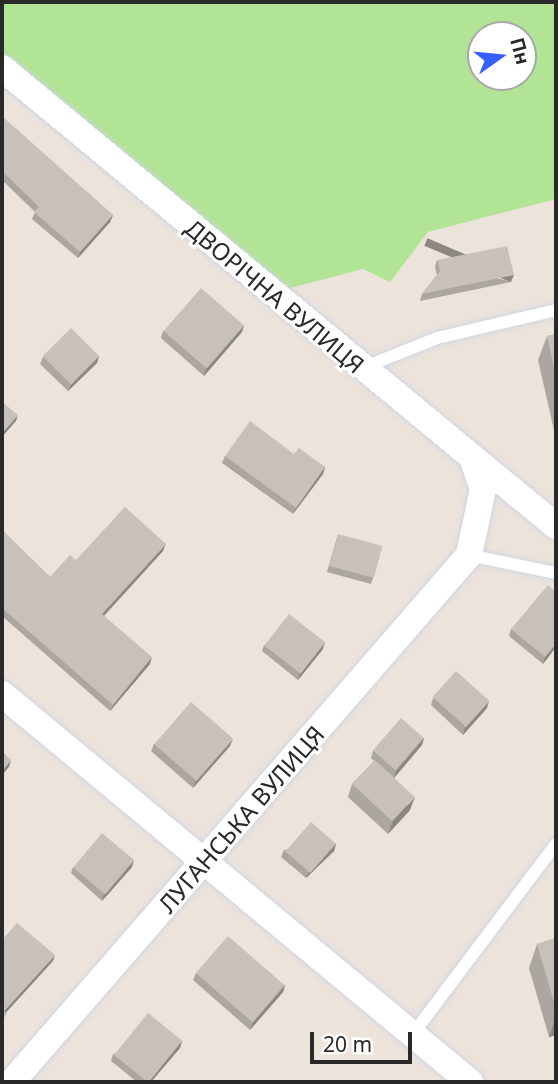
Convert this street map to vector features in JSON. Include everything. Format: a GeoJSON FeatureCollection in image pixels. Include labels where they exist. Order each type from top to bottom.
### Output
{"type":"FeatureCollection","features":[{"type":"Feature","properties":{"kind":"street","name":"ДВОРІЧНА ВУЛИЦЯ"},"geometry":{"type":"LineString","coordinates":[[2,68],[361,369],[556,526]]}},
{"type":"Feature","properties":{"kind":"street"},"geometry":{"type":"LineString","coordinates":[[469,555],[483,489],[472,457]]}},
{"type":"Feature","properties":{"kind":"street","name":"ЛУГАНСЬКА ВУЛИЦЯ"},"geometry":{"type":"LineString","coordinates":[[12,1082],[469,555]]}},
{"type":"Feature","properties":{"kind":"street"},"geometry":{"type":"LineString","coordinates":[[2,694],[470,1082]]}},
{"type":"Feature","properties":{"kind":"lane"},"geometry":{"type":"LineString","coordinates":[[361,369],[437,338],[556,310]]}},
{"type":"Feature","properties":{"kind":"lane"},"geometry":{"type":"LineString","coordinates":[[469,555],[556,573]]}},
{"type":"Feature","properties":{"kind":"lane"},"geometry":{"type":"LineString","coordinates":[[412,1034],[556,844]]}},
{"type":"Feature","properties":{"kind":"green space"},"geometry":{"type":"Polygon","coordinates":[[[2,2],[556,2],[556,199],[428,232],[390,282],[363,269],[279,291],[2,58],[2,2]]]}},
{"type":"Feature","properties":{"kind":"building"},"geometry":{"type":"Polygon","coordinates":[[[3,117],[113,215],[80,252],[34,212],[39,207],[2,171],[3,117]]]}},
{"type":"Feature","properties":{"kind":"building"},"geometry":{"type":"Polygon","coordinates":[[[507,246],[514,275],[422,294],[440,271],[437,260],[507,246]]]}},
{"type":"Feature","properties":{"kind":"building"},"geometry":{"type":"Polygon","coordinates":[[[201,288],[244,325],[207,368],[164,331],[201,288]]]}},
{"type":"Feature","properties":{"kind":"building"},"geometry":{"type":"Polygon","coordinates":[[[71,328],[99,356],[71,385],[43,356],[71,328]]]}},
{"type":"Feature","properties":{"kind":"building"},"geometry":{"type":"Polygon","coordinates":[[[556,334],[556,377],[547,336],[556,334]]]}},
{"type":"Feature","properties":{"kind":"building"},"geometry":{"type":"Polygon","coordinates":[[[2,402],[18,415],[2,433],[2,402]]]}},
{"type":"Feature","properties":{"kind":"building"},"geometry":{"type":"Polygon","coordinates":[[[250,421],[294,454],[299,448],[325,467],[296,508],[225,456],[250,421]]]}},
{"type":"Feature","properties":{"kind":"building"},"geometry":{"type":"Polygon","coordinates":[[[125,507],[166,544],[102,614],[152,657],[113,705],[2,608],[2,530],[50,577],[70,555],[76,560],[125,507]]]}},
{"type":"Feature","properties":{"kind":"building"},"geometry":{"type":"Polygon","coordinates":[[[338,534],[382,546],[374,578],[329,566],[338,534]]]}},
{"type":"Feature","properties":{"kind":"building"},"geometry":{"type":"Polygon","coordinates":[[[548,585],[556,592],[556,644],[545,657],[511,629],[548,585]]]}},
{"type":"Feature","properties":{"kind":"building"},"geometry":{"type":"Polygon","coordinates":[[[289,614],[325,642],[301,674],[264,646],[289,614]]]}},
{"type":"Feature","properties":{"kind":"building"},"geometry":{"type":"Polygon","coordinates":[[[456,671],[489,701],[466,727],[433,697],[456,671]]]}},
{"type":"Feature","properties":{"kind":"building"},"geometry":{"type":"Polygon","coordinates":[[[191,702],[233,739],[197,781],[154,744],[191,702]]]}},
{"type":"Feature","properties":{"kind":"building"},"geometry":{"type":"Polygon","coordinates":[[[401,718],[424,738],[395,770],[373,750],[401,718]]]}},
{"type":"Feature","properties":{"kind":"building"},"geometry":{"type":"Polygon","coordinates":[[[2,751],[11,760],[2,771],[2,751]]]}},
{"type":"Feature","properties":{"kind":"building"},"geometry":{"type":"Polygon","coordinates":[[[375,760],[414,797],[392,821],[352,784],[375,760]]]}},
{"type":"Feature","properties":{"kind":"building"},"geometry":{"type":"Polygon","coordinates":[[[311,822],[336,844],[310,873],[285,851],[311,822]]]}},
{"type":"Feature","properties":{"kind":"building"},"geometry":{"type":"Polygon","coordinates":[[[102,833],[134,860],[105,894],[73,867],[102,833]]]}},
{"type":"Feature","properties":{"kind":"building"},"geometry":{"type":"Polygon","coordinates":[[[17,923],[55,955],[4,1011],[7,1014],[2,1020],[2,940],[17,923]]]}},
{"type":"Feature","properties":{"kind":"building"},"geometry":{"type":"Polygon","coordinates":[[[228,936],[285,985],[252,1022],[196,973],[228,936]]]}},
{"type":"Feature","properties":{"kind":"building"},"geometry":{"type":"Polygon","coordinates":[[[556,938],[556,1009],[537,944],[556,938]]]}},
{"type":"Feature","properties":{"kind":"building"},"geometry":{"type":"Polygon","coordinates":[[[148,1013],[182,1041],[149,1082],[114,1055],[148,1013]]]}}]}
